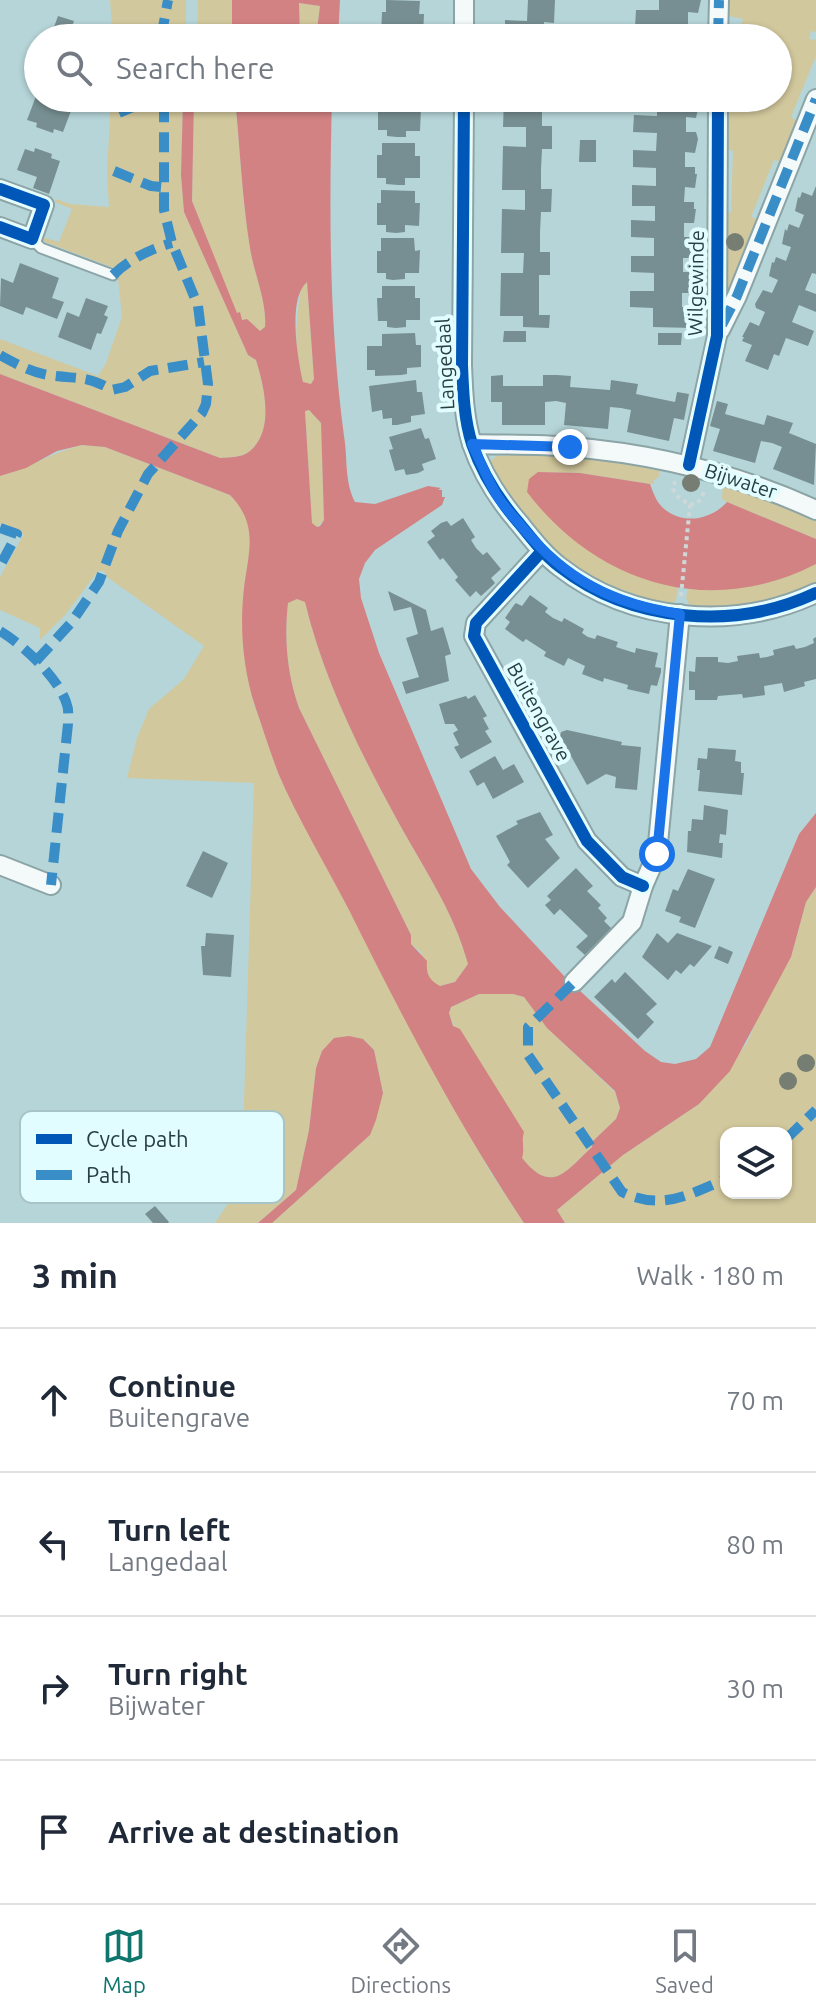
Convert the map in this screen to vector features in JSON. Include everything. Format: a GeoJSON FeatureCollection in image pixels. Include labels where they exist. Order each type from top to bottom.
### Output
{"type":"FeatureCollection","features":[{"type":"Feature","properties":{"kind":"street"},"geometry":{"type":"LineString","coordinates":[[464,0],[464,24]]}},
{"type":"Feature","properties":{"kind":"street"},"geometry":{"type":"LineString","coordinates":[[718,24],[719,0]]}},
{"type":"Feature","properties":{"kind":"street","name":"Wilgewinde"},"geometry":{"type":"LineString","coordinates":[[717,336],[737,296],[816,99]]}},
{"type":"Feature","properties":{"kind":"street","name":"Langedaal"},"geometry":{"type":"LineString","coordinates":[[464,112],[464,400],[472,444],[497,497],[542,551],[582,582],[623,602],[680,605],[717,617],[747,615],[780,607],[816,593]]}},
{"type":"Feature","properties":{"kind":"street","name":"Wilgewinde"},"geometry":{"type":"LineString","coordinates":[[689,465],[717,336],[718,112]]}},
{"type":"Feature","properties":{"kind":"street"},"geometry":{"type":"LineString","coordinates":[[0,189],[44,205],[32,239],[0,227]]}},
{"type":"Feature","properties":{"kind":"street","name":"Bijwater"},"geometry":{"type":"LineString","coordinates":[[472,444],[570,447],[689,465],[781,494],[816,510]]}},
{"type":"Feature","properties":{"kind":"street","name":"Buitengrave"},"geometry":{"type":"LineString","coordinates":[[542,551],[476,623],[474,636],[587,841],[622,877],[643,886]]}},
{"type":"Feature","properties":{"kind":"street"},"geometry":{"type":"LineString","coordinates":[[574,982],[632,922],[657,854],[680,605]]}},
{"type":"Feature","properties":{"kind":"street"},"geometry":{"type":"LineString","coordinates":[[0,865],[51,885]]}},
{"type":"Feature","properties":{"kind":"lane"},"geometry":{"type":"LineString","coordinates":[[32,239],[41,248],[113,275]]}},
{"type":"Feature","properties":{"kind":"path"},"geometry":{"type":"LineString","coordinates":[[680,605],[690,505]]}},
{"type":"Feature","properties":{"kind":"shaded area"},"geometry":{"type":"Polygon","coordinates":[[[110,0],[186,0],[186,24],[112,24],[110,0]]]}},
{"type":"Feature","properties":{"kind":"shaded area"},"geometry":{"type":"Polygon","coordinates":[[[198,0],[232,0],[232,24],[197,24],[198,0]]]}},
{"type":"Feature","properties":{"kind":"shaded area"},"geometry":{"type":"Polygon","coordinates":[[[232,0],[340,0],[339,24],[318,24],[320,6],[299,3],[300,24],[232,24],[232,0]]]}},
{"type":"Feature","properties":{"kind":"shaded area"},"geometry":{"type":"Polygon","coordinates":[[[729,0],[816,0],[816,32],[811,31],[809,39],[816,40],[816,56],[791,117],[798,122],[782,162],[774,160],[751,217],[759,220],[731,289],[726,290],[724,214],[731,212],[733,151],[726,149],[727,112],[792,112],[792,24],[742,24],[743,19],[729,16],[729,0]]]}},
{"type":"Feature","properties":{"kind":"shaded area"},"geometry":{"type":"Polygon","coordinates":[[[299,3],[320,6],[318,24],[300,24],[299,3]]]}},
{"type":"Feature","properties":{"kind":"shaded area"},"geometry":{"type":"Polygon","coordinates":[[[110,112],[183,112],[181,175],[184,212],[248,355],[256,360],[262,382],[265,407],[263,432],[258,442],[243,455],[220,458],[0,374],[0,339],[98,376],[106,363],[122,317],[117,269],[40,240],[42,237],[59,242],[72,209],[55,202],[56,199],[70,204],[109,207],[107,172],[110,112]]]}},
{"type":"Feature","properties":{"kind":"shaded area"},"geometry":{"type":"Polygon","coordinates":[[[183,112],[194,112],[192,201],[237,313],[240,312],[242,320],[247,319],[260,331],[265,327],[264,307],[247,229],[236,112],[332,112],[333,309],[349,486],[355,502],[375,504],[428,486],[441,488],[438,490],[442,490],[442,497],[445,497],[442,505],[375,550],[365,563],[359,579],[361,598],[379,653],[471,869],[500,907],[565,977],[661,1062],[675,1064],[696,1059],[710,1047],[799,834],[816,813],[816,887],[806,902],[791,957],[730,1071],[699,1104],[623,1155],[557,1210],[565,1223],[524,1223],[500,1186],[410,1030],[279,775],[251,693],[246,666],[242,611],[250,544],[246,519],[240,507],[230,495],[105,447],[82,445],[57,451],[26,468],[0,476],[0,374],[220,458],[243,455],[258,442],[263,432],[265,407],[256,360],[248,355],[184,212],[181,175],[183,112]],[[307,282],[297,302],[297,345],[303,382],[311,384],[314,379],[307,282]],[[309,410],[305,411],[312,523],[317,527],[324,520],[321,423],[309,410]],[[297,599],[288,603],[286,630],[292,682],[299,708],[411,935],[411,944],[427,961],[429,976],[440,986],[455,982],[468,964],[462,944],[436,888],[355,738],[321,658],[305,602],[297,599]],[[479,994],[451,1007],[449,1013],[453,1026],[460,1029],[524,1132],[522,1158],[542,1175],[558,1176],[592,1147],[593,1141],[616,1119],[620,1108],[615,1091],[547,1028],[524,997],[479,994]]]}},
{"type":"Feature","properties":{"kind":"shaded area"},"geometry":{"type":"Polygon","coordinates":[[[194,112],[236,112],[247,229],[264,308],[265,328],[260,331],[237,314],[192,201],[194,112]]]}},
{"type":"Feature","properties":{"kind":"shaded area"},"geometry":{"type":"Polygon","coordinates":[[[307,282],[314,379],[311,385],[303,383],[296,336],[301,289],[307,282]]]}},
{"type":"Feature","properties":{"kind":"shaded area"},"geometry":{"type":"Polygon","coordinates":[[[309,410],[321,423],[324,520],[317,527],[312,524],[305,411],[309,410]]]}},
{"type":"Feature","properties":{"kind":"shaded area"},"geometry":{"type":"Polygon","coordinates":[[[82,445],[105,447],[230,495],[242,508],[249,522],[250,547],[243,597],[253,701],[279,775],[435,1074],[491,1173],[524,1223],[272,1223],[370,1135],[383,1093],[374,1050],[363,1039],[322,1051],[316,1068],[309,1130],[296,1190],[284,1200],[284,1111],[244,1111],[254,783],[127,778],[137,738],[149,709],[184,679],[204,646],[107,577],[104,571],[98,571],[65,615],[40,640],[40,628],[0,610],[0,577],[24,534],[0,523],[0,476],[82,445]]]}},
{"type":"Feature","properties":{"kind":"shaded area"},"geometry":{"type":"Polygon","coordinates":[[[496,456],[578,457],[659,470],[654,484],[580,473],[538,472],[666,584],[678,587],[676,600],[671,604],[613,586],[564,557],[523,517],[506,492],[492,465],[491,461],[496,456]]]}},
{"type":"Feature","properties":{"kind":"shaded area"},"geometry":{"type":"Polygon","coordinates":[[[538,472],[580,473],[650,484],[662,507],[686,518],[704,517],[727,502],[816,539],[816,564],[776,580],[736,589],[696,590],[658,583],[621,570],[587,550],[555,524],[527,492],[529,479],[538,472]]]}},
{"type":"Feature","properties":{"kind":"shaded area"},"geometry":{"type":"Polygon","coordinates":[[[723,484],[816,519],[816,539],[727,502],[722,499],[723,484]]]}},
{"type":"Feature","properties":{"kind":"shaded area"},"geometry":{"type":"Polygon","coordinates":[[[816,564],[816,582],[769,599],[708,607],[690,606],[686,598],[688,589],[714,590],[816,564]]]}},
{"type":"Feature","properties":{"kind":"shaded area"},"geometry":{"type":"Polygon","coordinates":[[[297,599],[305,602],[321,658],[355,738],[436,888],[462,944],[468,964],[455,982],[440,986],[431,982],[421,952],[411,944],[411,935],[299,708],[289,669],[286,630],[288,603],[297,599]]]}},
{"type":"Feature","properties":{"kind":"shaded area"},"geometry":{"type":"Polygon","coordinates":[[[816,887],[816,1223],[565,1223],[557,1210],[623,1155],[699,1104],[747,1043],[761,1010],[791,957],[806,902],[816,887]]]}},
{"type":"Feature","properties":{"kind":"shaded area"},"geometry":{"type":"Polygon","coordinates":[[[479,994],[524,997],[547,1028],[615,1092],[620,1108],[616,1119],[593,1141],[592,1147],[558,1176],[542,1175],[522,1158],[454,1026],[449,1013],[451,1007],[479,994]]]}},
{"type":"Feature","properties":{"kind":"shaded area"},"geometry":{"type":"Polygon","coordinates":[[[349,1036],[363,1039],[374,1050],[383,1093],[370,1135],[272,1223],[258,1223],[296,1190],[309,1130],[316,1068],[322,1051],[334,1038],[349,1036]]]}},
{"type":"Feature","properties":{"kind":"shaded area"},"geometry":{"type":"Polygon","coordinates":[[[228,1203],[281,1203],[258,1223],[215,1223],[228,1203]]]}},
{"type":"Feature","properties":{"kind":"building"},"geometry":{"type":"Polygon","coordinates":[[[386,0],[420,1],[419,14],[424,14],[424,24],[381,24],[382,12],[386,12],[386,0]]]}},
{"type":"Feature","properties":{"kind":"building"},"geometry":{"type":"Polygon","coordinates":[[[528,0],[555,0],[554,23],[505,24],[505,20],[527,21],[528,0]]]}},
{"type":"Feature","properties":{"kind":"building"},"geometry":{"type":"Polygon","coordinates":[[[659,0],[701,0],[698,13],[688,12],[688,24],[635,24],[636,10],[659,10],[659,0]]]}},
{"type":"Feature","properties":{"kind":"building"},"geometry":{"type":"Polygon","coordinates":[[[58,16],[74,21],[73,24],[55,24],[58,16]]]}},
{"type":"Feature","properties":{"kind":"building"},"geometry":{"type":"Polygon","coordinates":[[[30,112],[71,112],[63,132],[54,129],[53,133],[27,120],[30,112]]]}},
{"type":"Feature","properties":{"kind":"building"},"geometry":{"type":"Polygon","coordinates":[[[378,112],[421,112],[420,131],[406,131],[406,137],[387,136],[387,130],[378,130],[378,112]]]}},
{"type":"Feature","properties":{"kind":"building"},"geometry":{"type":"Polygon","coordinates":[[[504,112],[542,112],[542,126],[552,126],[552,149],[542,149],[541,169],[541,189],[552,189],[551,212],[541,212],[540,232],[540,252],[550,252],[550,275],[539,275],[539,315],[550,315],[549,328],[523,327],[523,316],[500,316],[501,273],[523,273],[524,253],[501,253],[502,209],[525,210],[525,190],[502,190],[503,146],[526,147],[526,127],[503,127],[504,112]]]}},
{"type":"Feature","properties":{"kind":"building"},"geometry":{"type":"Polygon","coordinates":[[[657,112],[697,112],[696,118],[686,117],[686,132],[696,132],[698,139],[695,153],[685,152],[685,167],[695,167],[697,174],[695,188],[685,187],[684,202],[694,202],[696,209],[694,223],[684,223],[684,237],[694,237],[696,244],[693,258],[683,258],[683,272],[693,272],[695,279],[693,293],[682,293],[682,307],[693,307],[692,314],[695,314],[692,328],[653,327],[653,308],[630,307],[630,291],[654,291],[654,273],[631,272],[631,256],[654,256],[654,238],[631,237],[631,220],[655,221],[655,206],[632,206],[632,185],[656,186],[656,168],[633,167],[633,150],[656,151],[657,133],[633,132],[634,115],[657,116],[657,112]]]}},
{"type":"Feature","properties":{"kind":"building"},"geometry":{"type":"Polygon","coordinates":[[[580,140],[596,140],[596,162],[579,162],[580,140]]]}},
{"type":"Feature","properties":{"kind":"building"},"geometry":{"type":"Polygon","coordinates":[[[382,143],[415,143],[415,156],[420,156],[420,178],[405,178],[405,185],[398,185],[386,184],[386,178],[377,178],[377,155],[382,155],[382,143]]]}},
{"type":"Feature","properties":{"kind":"building"},"geometry":{"type":"Polygon","coordinates":[[[35,148],[52,154],[51,158],[60,161],[49,194],[33,188],[37,177],[17,170],[25,149],[34,152],[35,148]]]}},
{"type":"Feature","properties":{"kind":"building"},"geometry":{"type":"Polygon","coordinates":[[[816,186],[816,274],[812,273],[805,290],[816,294],[816,312],[799,305],[792,322],[814,331],[808,346],[786,338],[779,356],[774,354],[768,370],[745,361],[752,345],[742,341],[742,337],[750,322],[759,326],[765,312],[756,308],[755,304],[763,290],[772,293],[778,280],[769,276],[772,262],[776,257],[786,261],[791,247],[782,244],[785,229],[787,231],[789,224],[799,228],[804,215],[795,211],[798,197],[802,192],[812,196],[816,186]]]}},
{"type":"Feature","properties":{"kind":"building"},"geometry":{"type":"Polygon","coordinates":[[[381,190],[415,191],[415,203],[420,203],[419,226],[405,225],[405,232],[396,233],[386,232],[386,225],[377,225],[377,203],[381,203],[381,190]]]}},
{"type":"Feature","properties":{"kind":"building"},"geometry":{"type":"Polygon","coordinates":[[[381,238],[414,238],[415,251],[420,250],[419,273],[405,273],[405,279],[393,280],[386,279],[386,273],[377,273],[377,251],[381,251],[381,238]]]}},
{"type":"Feature","properties":{"kind":"building"},"geometry":{"type":"Polygon","coordinates":[[[20,263],[59,278],[52,298],[64,302],[57,319],[26,307],[23,315],[0,306],[1,278],[13,283],[20,263]]]}},
{"type":"Feature","properties":{"kind":"building"},"geometry":{"type":"Polygon","coordinates":[[[382,286],[415,286],[415,298],[420,298],[420,320],[406,320],[406,327],[396,328],[387,327],[387,321],[378,321],[377,298],[382,298],[382,286]]]}},
{"type":"Feature","properties":{"kind":"building"},"geometry":{"type":"Polygon","coordinates":[[[86,298],[108,306],[104,315],[108,317],[101,334],[97,333],[91,350],[58,337],[67,312],[79,317],[86,298]]]}},
{"type":"Feature","properties":{"kind":"building"},"geometry":{"type":"Polygon","coordinates":[[[504,331],[526,331],[526,342],[503,342],[504,331]]]}},
{"type":"Feature","properties":{"kind":"building"},"geometry":{"type":"Polygon","coordinates":[[[415,333],[416,345],[421,345],[421,367],[407,368],[407,374],[401,375],[375,376],[375,370],[367,370],[367,346],[382,346],[382,334],[415,333]]]}},
{"type":"Feature","properties":{"kind":"building"},"geometry":{"type":"Polygon","coordinates":[[[658,333],[682,333],[681,345],[658,345],[658,333]]]}},
{"type":"Feature","properties":{"kind":"building"},"geometry":{"type":"Polygon","coordinates":[[[503,375],[503,386],[543,386],[543,375],[557,375],[571,376],[570,387],[610,390],[611,380],[638,384],[636,394],[675,402],[677,392],[689,394],[684,420],[674,418],[669,441],[627,432],[631,410],[621,408],[610,407],[608,429],[564,425],[566,403],[556,401],[545,402],[545,425],[502,425],[502,402],[491,402],[491,376],[503,375]]]}},
{"type":"Feature","properties":{"kind":"building"},"geometry":{"type":"Polygon","coordinates":[[[416,380],[417,392],[422,392],[425,414],[411,416],[411,422],[392,425],[392,418],[383,419],[382,410],[372,412],[369,386],[416,380]]]}},
{"type":"Feature","properties":{"kind":"building"},"geometry":{"type":"Polygon","coordinates":[[[717,401],[728,404],[725,414],[764,425],[767,415],[793,423],[789,433],[816,444],[814,485],[773,469],[782,447],[772,443],[761,441],[755,463],[713,451],[720,429],[710,426],[717,401]]]}},
{"type":"Feature","properties":{"kind":"building"},"geometry":{"type":"Polygon","coordinates":[[[421,428],[425,439],[429,438],[436,459],[422,464],[424,470],[418,473],[406,475],[404,469],[395,471],[389,437],[421,428]]]}},
{"type":"Feature","properties":{"kind":"building"},"geometry":{"type":"Polygon","coordinates":[[[463,518],[475,537],[471,540],[476,548],[483,555],[487,552],[501,569],[491,578],[495,583],[481,596],[476,591],[470,597],[455,580],[458,577],[427,542],[435,536],[431,531],[441,523],[447,521],[451,526],[463,518]]]}},
{"type":"Feature","properties":{"kind":"building"},"geometry":{"type":"Polygon","coordinates":[[[388,591],[426,610],[431,631],[443,627],[451,654],[445,656],[449,681],[406,694],[402,682],[419,677],[406,638],[418,634],[411,607],[394,611],[388,591]]]}},
{"type":"Feature","properties":{"kind":"building"},"geometry":{"type":"Polygon","coordinates":[[[530,595],[548,608],[545,612],[553,618],[562,622],[564,618],[584,629],[582,633],[588,637],[595,639],[597,635],[618,642],[616,647],[635,653],[636,648],[658,653],[655,667],[661,668],[661,672],[657,686],[651,685],[649,694],[627,689],[628,685],[604,678],[603,682],[582,674],[585,666],[568,658],[564,666],[544,656],[546,652],[526,639],[523,642],[505,629],[510,622],[505,618],[516,603],[522,606],[530,595]]]}},
{"type":"Feature","properties":{"kind":"building"},"geometry":{"type":"Polygon","coordinates":[[[816,637],[816,679],[804,682],[805,686],[784,692],[782,683],[764,686],[765,695],[743,698],[742,694],[718,696],[717,700],[695,700],[695,690],[689,690],[689,671],[695,672],[696,657],[718,657],[718,662],[728,663],[738,661],[737,656],[759,653],[760,658],[767,657],[774,655],[773,650],[794,645],[796,649],[805,647],[814,643],[816,637]]]}},
{"type":"Feature","properties":{"kind":"building"},"geometry":{"type":"Polygon","coordinates":[[[475,695],[487,716],[483,718],[489,729],[485,731],[492,742],[461,759],[454,747],[459,745],[453,733],[458,730],[454,724],[445,724],[439,704],[475,695]]]}},
{"type":"Feature","properties":{"kind":"building"},"geometry":{"type":"Polygon","coordinates":[[[567,730],[622,742],[621,745],[641,747],[637,790],[615,788],[616,777],[606,774],[587,785],[560,736],[567,730]]]}},
{"type":"Feature","properties":{"kind":"building"},"geometry":{"type":"Polygon","coordinates":[[[708,748],[736,750],[735,761],[741,762],[741,773],[744,773],[742,795],[698,791],[698,758],[707,759],[708,748]]]}},
{"type":"Feature","properties":{"kind":"building"},"geometry":{"type":"Polygon","coordinates":[[[495,756],[503,770],[514,764],[524,782],[493,799],[484,782],[477,786],[469,771],[495,756]]]}},
{"type":"Feature","properties":{"kind":"building"},"geometry":{"type":"Polygon","coordinates":[[[704,805],[728,810],[726,835],[720,834],[722,858],[687,852],[692,819],[703,820],[704,805]]]}},
{"type":"Feature","properties":{"kind":"building"},"geometry":{"type":"Polygon","coordinates":[[[540,812],[553,835],[545,839],[560,858],[528,888],[507,865],[510,862],[496,836],[518,824],[516,821],[540,812]]]}},
{"type":"Feature","properties":{"kind":"building"},"geometry":{"type":"Polygon","coordinates":[[[203,851],[228,863],[212,898],[186,886],[203,851]]]}},
{"type":"Feature","properties":{"kind":"building"},"geometry":{"type":"Polygon","coordinates":[[[576,868],[593,886],[587,891],[601,905],[598,908],[612,929],[585,955],[576,947],[588,936],[560,909],[554,915],[545,905],[551,900],[547,896],[576,868]]]}},
{"type":"Feature","properties":{"kind":"building"},"geometry":{"type":"Polygon","coordinates":[[[688,869],[715,879],[695,928],[679,922],[681,917],[665,911],[673,889],[678,891],[688,869]]]}},
{"type":"Feature","properties":{"kind":"building"},"geometry":{"type":"Polygon","coordinates":[[[206,933],[234,935],[231,977],[203,975],[201,946],[205,946],[206,933]]]}},
{"type":"Feature","properties":{"kind":"building"},"geometry":{"type":"Polygon","coordinates":[[[657,933],[668,943],[677,933],[712,946],[694,967],[690,964],[681,974],[676,970],[668,980],[642,957],[657,933]]]}},
{"type":"Feature","properties":{"kind":"building"},"geometry":{"type":"Polygon","coordinates":[[[719,946],[733,952],[728,964],[714,958],[719,946]]]}},
{"type":"Feature","properties":{"kind":"building"},"geometry":{"type":"Polygon","coordinates":[[[625,972],[657,1004],[646,1014],[654,1022],[638,1039],[594,997],[612,979],[615,983],[625,972]]]}},
{"type":"Feature","properties":{"kind":"building"},"geometry":{"type":"Polygon","coordinates":[[[155,1206],[168,1223],[153,1223],[145,1214],[155,1206]]]}},
{"type":"Feature","properties":{"kind":"marked path"},"geometry":{"type":"LineString","coordinates":[[164,24],[168,0]]}},
{"type":"Feature","properties":{"kind":"marked path"},"geometry":{"type":"LineString","coordinates":[[718,24],[719,0]]}},
{"type":"Feature","properties":{"kind":"marked path"},"geometry":{"type":"LineString","coordinates":[[722,325],[737,296],[816,99]]}},
{"type":"Feature","properties":{"kind":"marked path"},"geometry":{"type":"LineString","coordinates":[[36,661],[71,623],[99,582],[118,531],[148,474],[202,413],[206,404],[208,384],[198,306],[172,243],[164,210],[164,112]]}},
{"type":"Feature","properties":{"kind":"marked path"},"geometry":{"type":"LineString","coordinates":[[114,171],[151,186],[162,187]]}},
{"type":"Feature","properties":{"kind":"marked path"},"geometry":{"type":"LineString","coordinates":[[113,275],[141,255],[172,243]]}},
{"type":"Feature","properties":{"kind":"marked path"},"geometry":{"type":"LineString","coordinates":[[0,355],[34,371],[90,380],[112,390],[125,387],[150,371],[204,362]]}},
{"type":"Feature","properties":{"kind":"marked path"},"geometry":{"type":"LineString","coordinates":[[0,528],[17,534],[0,566]]}},
{"type":"Feature","properties":{"kind":"marked path"},"geometry":{"type":"LineString","coordinates":[[0,631],[19,644],[49,674],[68,707],[51,885]]}},
{"type":"Feature","properties":{"kind":"marked path"},"geometry":{"type":"LineString","coordinates":[[572,984],[528,1027],[528,1055],[622,1192],[650,1200],[675,1199],[720,1181]]}},
{"type":"Feature","properties":{"kind":"marked path"},"geometry":{"type":"LineString","coordinates":[[792,1133],[816,1110]]}},
{"type":"Feature","properties":{"kind":"cycle path"},"geometry":{"type":"LineString","coordinates":[[464,112],[464,405],[476,455],[505,505],[538,546],[560,567],[588,586],[651,610],[718,616],[752,613],[816,593]]}},
{"type":"Feature","properties":{"kind":"cycle path"},"geometry":{"type":"LineString","coordinates":[[689,465],[717,336],[718,112]]}},
{"type":"Feature","properties":{"kind":"cycle path"},"geometry":{"type":"LineString","coordinates":[[0,189],[44,205],[32,239],[0,227]]}},
{"type":"Feature","properties":{"kind":"cycle path"},"geometry":{"type":"LineString","coordinates":[[542,551],[476,623],[474,636],[587,841],[622,877],[643,886]]}},
{"type":"Feature","properties":{"kind":"route"},"geometry":{"type":"LineString","coordinates":[[570,447],[472,444],[497,497],[542,551],[561,568],[623,602],[680,614],[657,854]]}}]}
